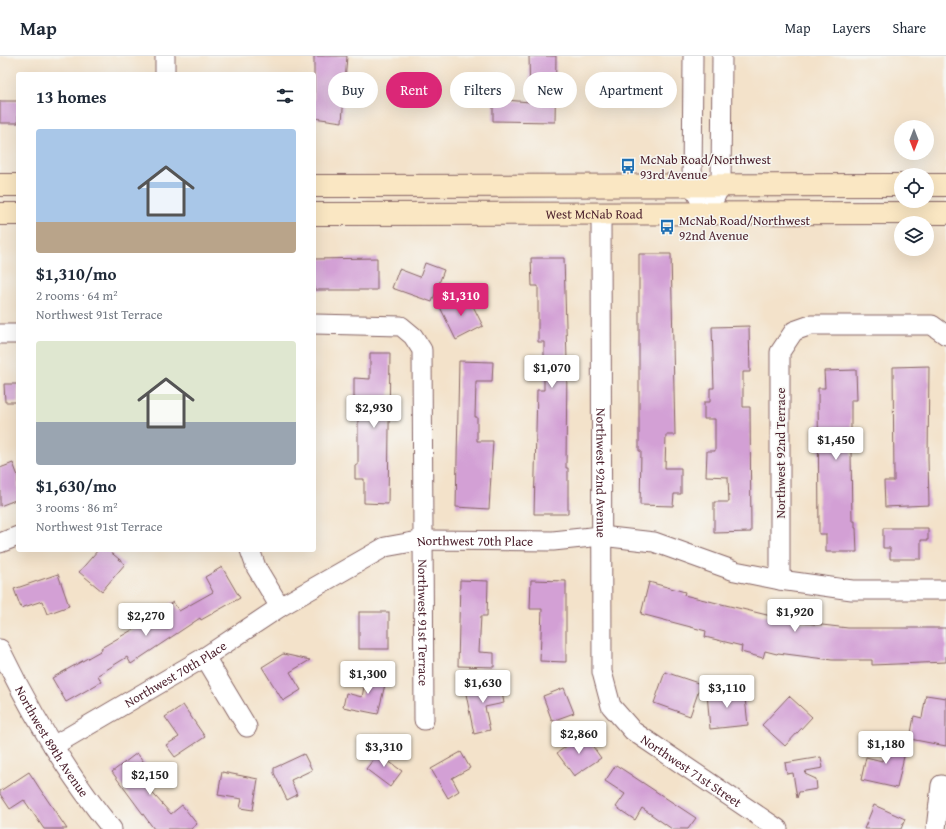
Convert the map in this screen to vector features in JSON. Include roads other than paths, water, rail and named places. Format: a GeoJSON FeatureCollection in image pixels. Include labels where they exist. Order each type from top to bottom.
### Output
{"type":"FeatureCollection","features":[{"type":"Feature","properties":{"kind":"main road"},"geometry":{"type":"LineString","coordinates":[[0,185],[16,185]]}},
{"type":"Feature","properties":{"kind":"main road"},"geometry":{"type":"LineString","coordinates":[[316,186],[894,185]]}},
{"type":"Feature","properties":{"kind":"main road"},"geometry":{"type":"LineString","coordinates":[[934,185],[946,185]]}},
{"type":"Feature","properties":{"kind":"main road","name":"West McNab Road"},"geometry":{"type":"LineString","coordinates":[[316,214],[946,213]]}},
{"type":"Feature","properties":{"kind":"main road"},"geometry":{"type":"LineString","coordinates":[[0,214],[16,214]]}},
{"type":"Feature","properties":{"kind":"street"},"geometry":{"type":"LineString","coordinates":[[165,56],[165,72]]}},
{"type":"Feature","properties":{"kind":"street"},"geometry":{"type":"LineString","coordinates":[[693,56],[692,185],[707,213]]}},
{"type":"Feature","properties":{"kind":"street"},"geometry":{"type":"LineString","coordinates":[[707,213],[720,186],[722,56]]}},
{"type":"Feature","properties":{"kind":"street","name":"Northwest 92nd Avenue"},"geometry":{"type":"LineString","coordinates":[[601,214],[602,672],[611,706]]}},
{"type":"Feature","properties":{"kind":"street","name":"Northwest 91st Terrace"},"geometry":{"type":"LineString","coordinates":[[316,324],[401,326],[413,336],[422,350],[424,720]]}},
{"type":"Feature","properties":{"kind":"street","name":"Northwest 92nd Terrace"},"geometry":{"type":"LineString","coordinates":[[780,580],[780,352],[794,332],[811,325],[932,325],[946,335]]}},
{"type":"Feature","properties":{"kind":"street"},"geometry":{"type":"LineString","coordinates":[[0,334],[16,334]]}},
{"type":"Feature","properties":{"kind":"street","name":"Northwest 70th Place"},"geometry":{"type":"LineString","coordinates":[[53,746],[205,657],[280,607],[385,547],[424,540],[553,541],[601,536],[654,542],[735,571],[780,580],[852,590],[946,590]]}},
{"type":"Feature","properties":{"kind":"street"},"geometry":{"type":"LineString","coordinates":[[0,543],[16,537]]}},
{"type":"Feature","properties":{"kind":"street"},"geometry":{"type":"LineString","coordinates":[[251,552],[256,567],[280,607]]}},
{"type":"Feature","properties":{"kind":"street","name":"Northwest 89th Avenue"},"geometry":{"type":"LineString","coordinates":[[0,649],[22,694],[53,746],[93,806],[112,829]]}},
{"type":"Feature","properties":{"kind":"street"},"geometry":{"type":"LineString","coordinates":[[205,657],[247,727]]}},
{"type":"Feature","properties":{"kind":"street","name":"Northwest 71st Street"},"geometry":{"type":"LineString","coordinates":[[611,706],[633,731],[778,829]]}},
{"type":"Feature","properties":{"kind":"street"},"geometry":{"type":"LineString","coordinates":[[936,829],[941,785]]}},
{"type":"Feature","properties":{"kind":"place","name":"McNab Road/Northwest 93rd Avenue"},"geometry":{"type":"Point","coordinates":[628,166]}},
{"type":"Feature","properties":{"kind":"place","name":"McNab Road/Northwest 92nd Avenue"},"geometry":{"type":"Point","coordinates":[667,227]}}]}
